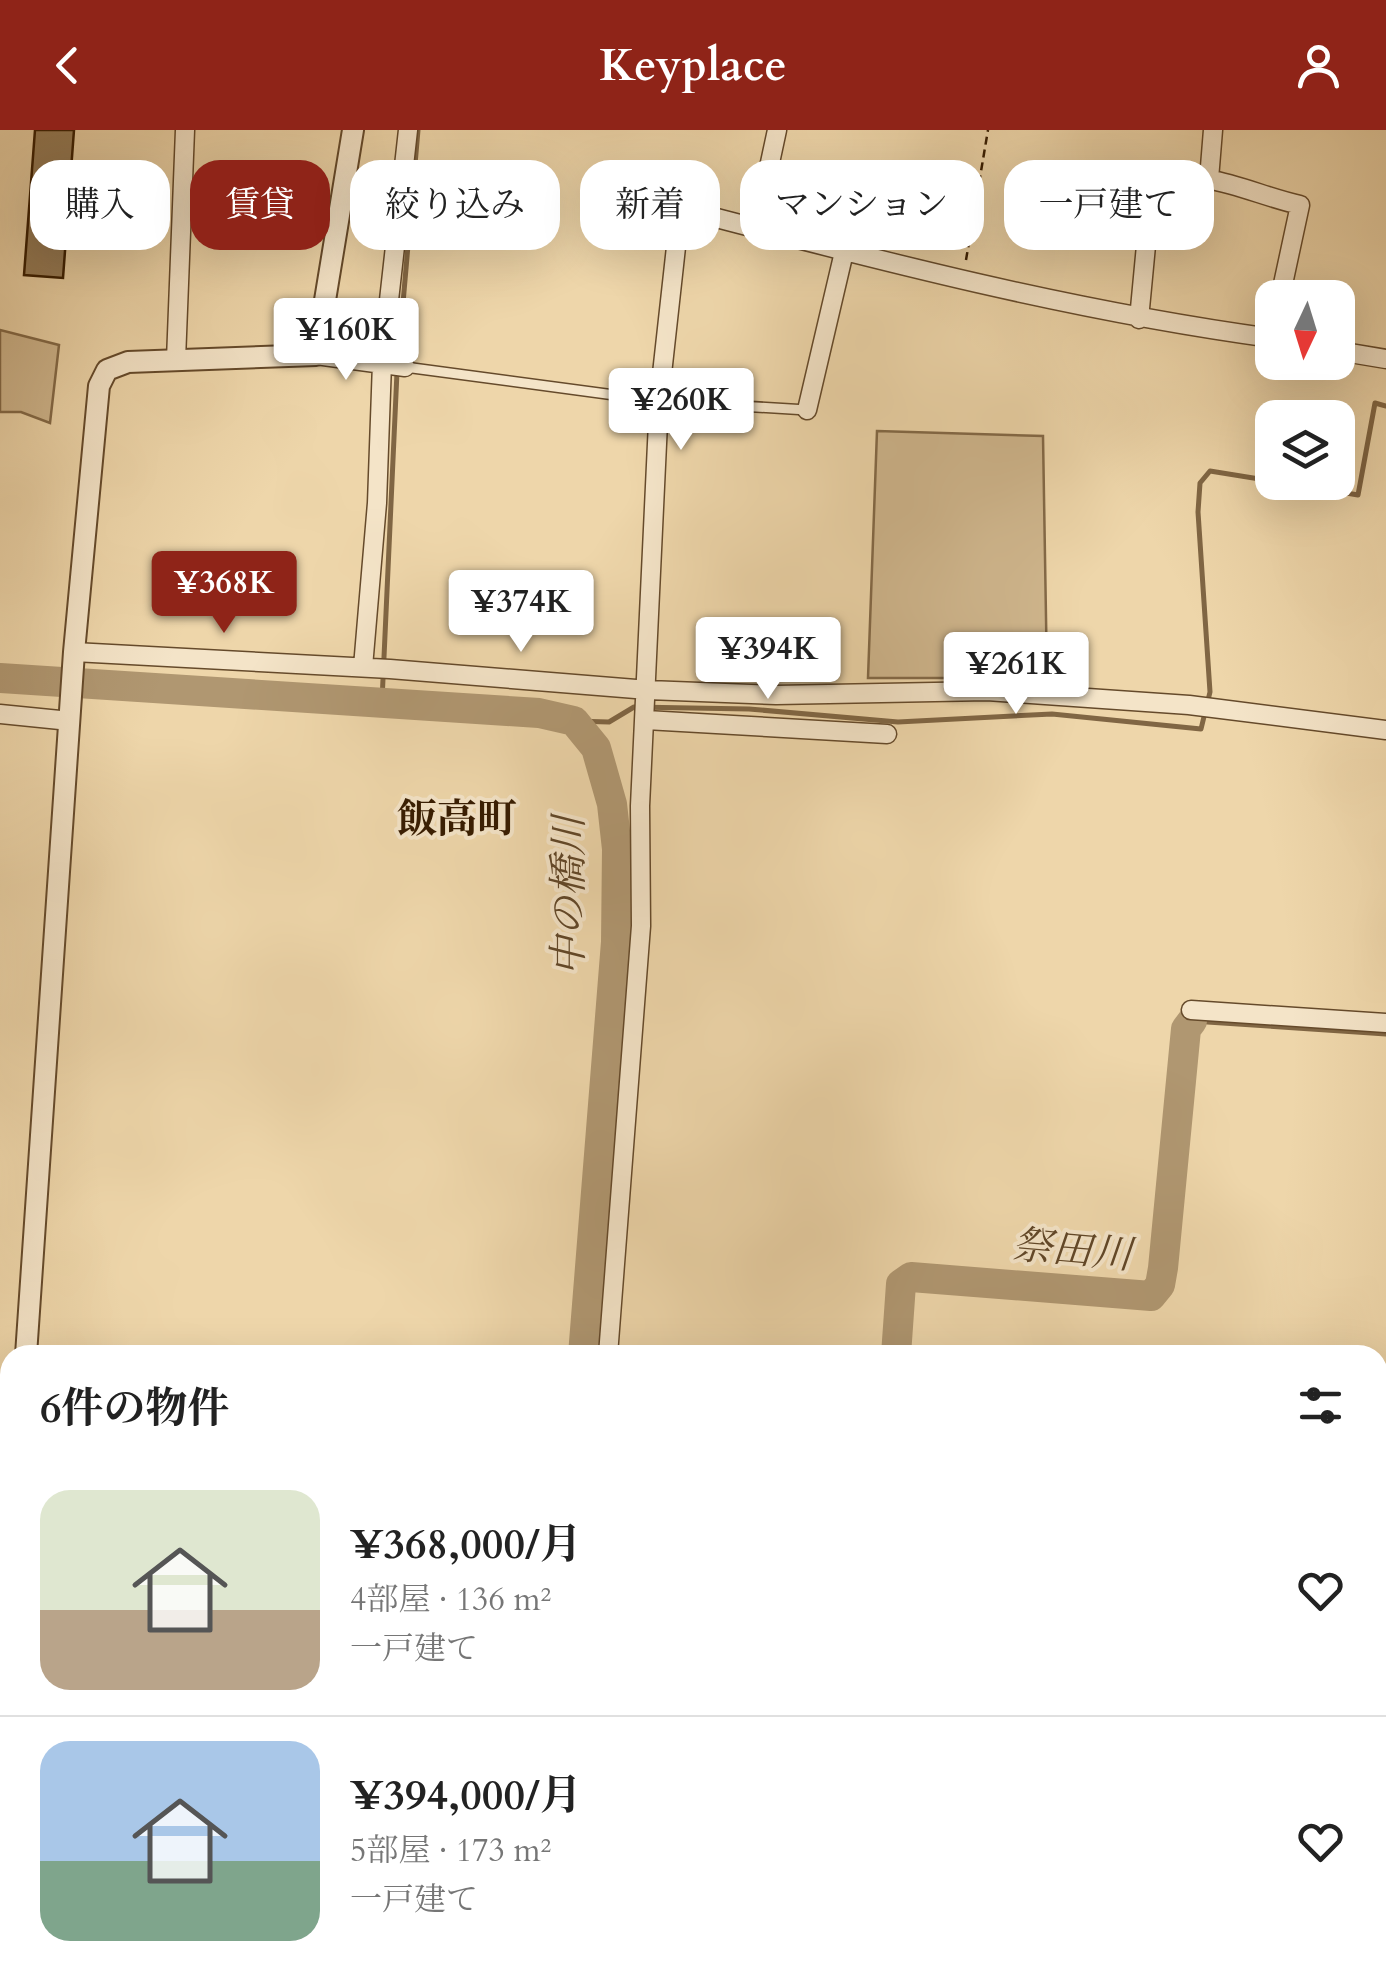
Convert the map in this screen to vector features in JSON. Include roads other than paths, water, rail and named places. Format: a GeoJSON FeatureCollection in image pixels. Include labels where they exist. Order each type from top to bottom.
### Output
{"type":"FeatureCollection","features":[{"type":"Feature","properties":{"kind":"street"},"geometry":{"type":"LineString","coordinates":[[176,360],[185,130]]}},
{"type":"Feature","properties":{"kind":"street"},"geometry":{"type":"LineString","coordinates":[[316,355],[353,130]]}},
{"type":"Feature","properties":{"kind":"street"},"geometry":{"type":"LineString","coordinates":[[375,668],[377,503],[392,365],[408,130]]}},
{"type":"Feature","properties":{"kind":"street"},"geometry":{"type":"LineString","coordinates":[[771,160],[777,130]]}},
{"type":"Feature","properties":{"kind":"street"},"geometry":{"type":"LineString","coordinates":[[1210,160],[1213,130]]}},
{"type":"Feature","properties":{"kind":"street"},"geometry":{"type":"LineString","coordinates":[[1214,179],[1300,205],[1284,280]]}},
{"type":"Feature","properties":{"kind":"street"},"geometry":{"type":"LineString","coordinates":[[609,1345],[641,926],[659,402],[676,246],[686,210],[740,224]]}},
{"type":"Feature","properties":{"kind":"street"},"geometry":{"type":"LineString","coordinates":[[837,250],[962,282],[1139,318],[1255,334]]}},
{"type":"Feature","properties":{"kind":"street"},"geometry":{"type":"LineString","coordinates":[[1139,318],[1146,250]]}},
{"type":"Feature","properties":{"kind":"street"},"geometry":{"type":"LineString","coordinates":[[807,410],[844,252]]}},
{"type":"Feature","properties":{"kind":"street"},"geometry":{"type":"LineString","coordinates":[[1355,354],[1386,359]]}},
{"type":"Feature","properties":{"kind":"street"},"geometry":{"type":"LineString","coordinates":[[27,1345],[70,713],[99,386],[107,370],[128,362],[316,355],[392,365]]}},
{"type":"Feature","properties":{"kind":"street"},"geometry":{"type":"LineString","coordinates":[[74,662],[375,668],[647,706],[774,711],[1005,692],[1189,705],[1386,730]]}},
{"type":"Feature","properties":{"kind":"street"},"geometry":{"type":"LineString","coordinates":[[647,706],[774,711],[887,734]]}},
{"type":"Feature","properties":{"kind":"street"},"geometry":{"type":"LineString","coordinates":[[0,714],[70,713]]}},
{"type":"Feature","properties":{"kind":"street"},"geometry":{"type":"LineString","coordinates":[[1190,1010],[1386,1023]]}},
{"type":"Feature","properties":{"kind":"lane"},"geometry":{"type":"LineString","coordinates":[[392,365],[659,402],[807,410]]}},
{"type":"Feature","properties":{"kind":"waterway"},"geometry":{"type":"LineString","coordinates":[[398,361],[418,130]]}},
{"type":"Feature","properties":{"kind":"waterway"},"geometry":{"type":"LineString","coordinates":[[382,701],[397,372]]}},
{"type":"Feature","properties":{"kind":"waterway"},"geometry":{"type":"LineString","coordinates":[[1355,494],[1358,495],[1375,403],[1386,406]]}},
{"type":"Feature","properties":{"kind":"waterway"},"geometry":{"type":"LineString","coordinates":[[574,721],[609,722],[634,707],[749,709],[898,722],[1052,714],[1201,729],[1210,692],[1198,512],[1200,483],[1210,471],[1255,478]]}},
{"type":"Feature","properties":{"kind":"waterway","name":"中の橋川"},"geometry":{"type":"LineString","coordinates":[[0,678],[539,713],[574,721],[596,748],[612,804],[617,849],[616,942],[584,1345]]}},
{"type":"Feature","properties":{"kind":"waterway"},"geometry":{"type":"LineString","coordinates":[[1192,1021],[1386,1034]]}},
{"type":"Feature","properties":{"kind":"waterway","name":"祭田川"},"geometry":{"type":"LineString","coordinates":[[897,1345],[901,1284],[911,1277],[1151,1296],[1160,1285],[1163,1268],[1186,1029],[1192,1021]]}},
{"type":"Feature","properties":{"kind":"district","name":"飯高町"},"geometry":{"type":"Point","coordinates":[457,818]}}]}
